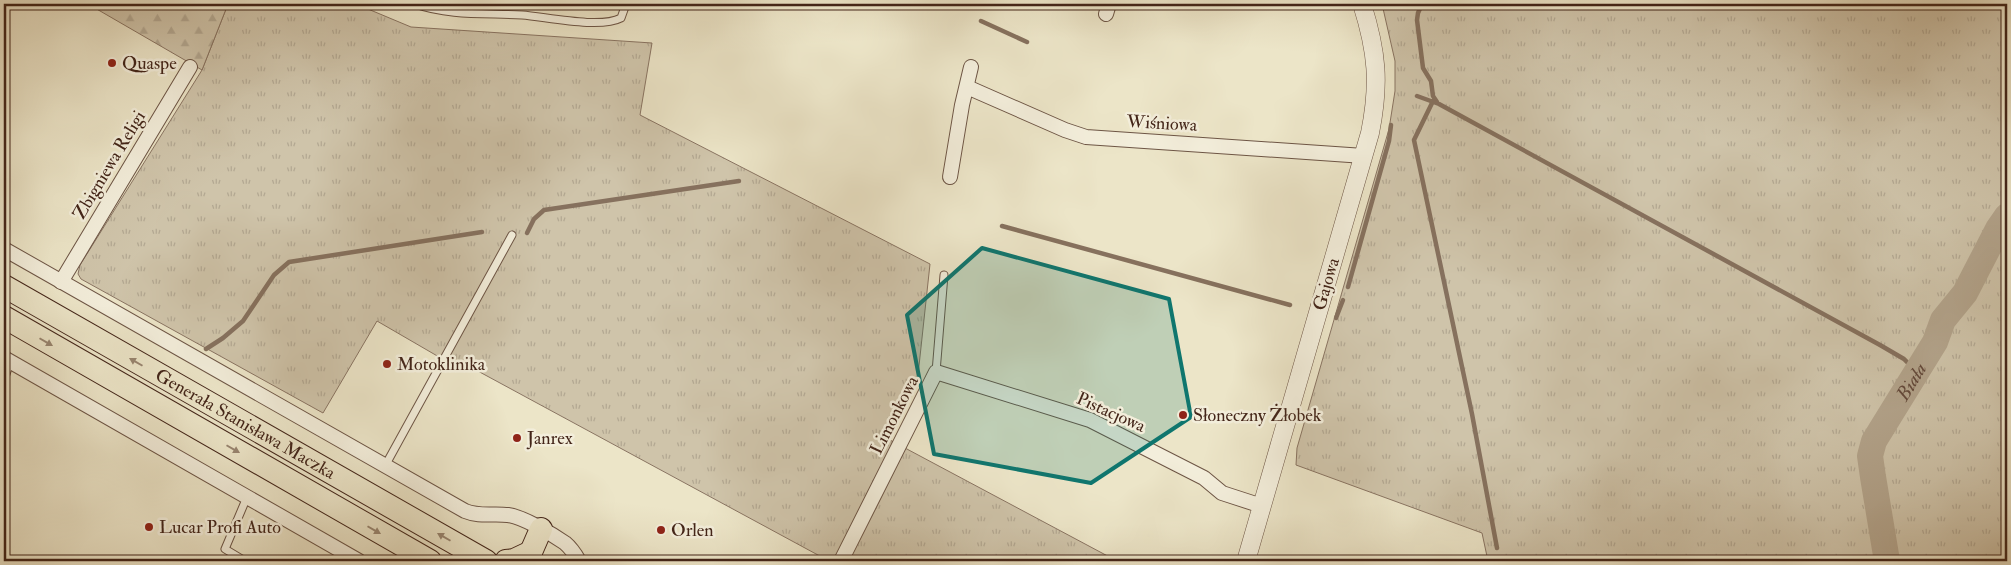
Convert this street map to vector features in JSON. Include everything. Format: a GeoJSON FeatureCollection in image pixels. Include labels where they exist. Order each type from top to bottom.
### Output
{"type":"FeatureCollection","features":[{"type":"Feature","properties":{"kind":"highway","name":"Generała Stanisława Maczka"},"geometry":{"type":"LineString","coordinates":[[4,286],[486,561]]}},
{"type":"Feature","properties":{"kind":"highway","name":"Generała Stanisława Maczka"},"geometry":{"type":"LineString","coordinates":[[4,317],[430,561]]}},
{"type":"Feature","properties":{"kind":"highway"},"geometry":{"type":"LineString","coordinates":[[506,561],[531,557],[541,529]]}},
{"type":"Feature","properties":{"kind":"street","name":"Gajowa"},"geometry":{"type":"LineString","coordinates":[[1246,561],[1364,156],[1373,116],[1377,78],[1374,48],[1362,4]]}},
{"type":"Feature","properties":{"kind":"street","name":"Zbigniewa Religi"},"geometry":{"type":"LineString","coordinates":[[61,282],[190,67]]}},
{"type":"Feature","properties":{"kind":"street"},"geometry":{"type":"LineString","coordinates":[[950,177],[971,67]]}},
{"type":"Feature","properties":{"kind":"street","name":"Wiśniowa"},"geometry":{"type":"LineString","coordinates":[[967,87],[1065,130],[1086,137],[1364,156]]}},
{"type":"Feature","properties":{"kind":"street"},"geometry":{"type":"LineString","coordinates":[[4,249],[470,514],[511,515],[565,543],[573,550],[579,561]]}},
{"type":"Feature","properties":{"kind":"street"},"geometry":{"type":"LineString","coordinates":[[7,360],[359,561]]}},
{"type":"Feature","properties":{"kind":"street","name":"Pistacjowa"},"geometry":{"type":"LineString","coordinates":[[936,372],[1090,420],[1204,478],[1222,493],[1262,506]]}},
{"type":"Feature","properties":{"kind":"street","name":"Limonkowa"},"geometry":{"type":"LineString","coordinates":[[841,561],[936,372]]}},
{"type":"Feature","properties":{"kind":"lane"},"geometry":{"type":"LineString","coordinates":[[415,4],[465,14],[522,15],[605,23],[621,18],[626,4]]}},
{"type":"Feature","properties":{"kind":"lane"},"geometry":{"type":"LineString","coordinates":[[385,466],[512,235]]}},
{"type":"Feature","properties":{"kind":"lane","name":"Limonkowa"},"geometry":{"type":"LineString","coordinates":[[936,372],[944,274]]}},
{"type":"Feature","properties":{"kind":"lane"},"geometry":{"type":"LineString","coordinates":[[4,380],[7,360]]}},
{"type":"Feature","properties":{"kind":"lane"},"geometry":{"type":"LineString","coordinates":[[246,561],[224,549],[247,496]]}},
{"type":"Feature","properties":{"kind":"highlighted area"},"geometry":{"type":"Polygon","coordinates":[[[982,248],[1169,299],[1191,417],[1091,483],[934,454],[907,315],[982,248]]]}},
{"type":"Feature","properties":{"kind":"green space"},"geometry":{"type":"Polygon","coordinates":[[[88,4],[228,4],[202,70],[88,4]]]}},
{"type":"Feature","properties":{"kind":"green space"},"geometry":{"type":"Polygon","coordinates":[[[228,4],[356,4],[411,27],[652,43],[640,115],[930,264],[918,375],[890,440],[1117,561],[829,561],[463,363],[458,368],[377,321],[323,413],[81,279],[78,274],[80,265],[202,70],[228,4]]]}},
{"type":"Feature","properties":{"kind":"green space"},"geometry":{"type":"Polygon","coordinates":[[[1382,4],[2007,4],[2007,561],[1488,561],[1482,533],[1296,465],[1297,448],[1389,129],[1395,91],[1395,61],[1382,4]]]}},
{"type":"Feature","properties":{"kind":"waterway"},"geometry":{"type":"LineString","coordinates":[[1422,4],[1417,20],[1423,68],[1431,81],[1433,96],[1437,102]]}},
{"type":"Feature","properties":{"kind":"waterway"},"geometry":{"type":"LineString","coordinates":[[981,21],[1027,42]]}},
{"type":"Feature","properties":{"kind":"waterway"},"geometry":{"type":"LineString","coordinates":[[1417,96],[1439,104],[1880,345],[1904,359],[1917,372]]}},
{"type":"Feature","properties":{"kind":"waterway"},"geometry":{"type":"LineString","coordinates":[[1433,101],[1414,140],[1472,414],[1497,548]]}},
{"type":"Feature","properties":{"kind":"waterway"},"geometry":{"type":"LineString","coordinates":[[1348,287],[1389,141],[1391,125]]}},
{"type":"Feature","properties":{"kind":"waterway"},"geometry":{"type":"LineString","coordinates":[[527,233],[534,219],[544,210],[739,181]]}},
{"type":"Feature","properties":{"kind":"waterway","name":"Biała"},"geometry":{"type":"LineString","coordinates":[[1887,561],[1870,456],[1874,441],[1935,342],[1943,320],[1965,293],[1998,229],[2007,216]]}},
{"type":"Feature","properties":{"kind":"waterway"},"geometry":{"type":"LineString","coordinates":[[1002,226],[1290,305]]}},
{"type":"Feature","properties":{"kind":"waterway"},"geometry":{"type":"LineString","coordinates":[[206,349],[243,321],[274,275],[289,262],[482,232]]}},
{"type":"Feature","properties":{"kind":"waterway"},"geometry":{"type":"LineString","coordinates":[[1336,318],[1343,300]]}},
{"type":"Feature","properties":{"kind":"place","name":"Quaspe"},"geometry":{"type":"Point","coordinates":[112,63]}},
{"type":"Feature","properties":{"kind":"place","name":"Motoklinika"},"geometry":{"type":"Point","coordinates":[387,364]}},
{"type":"Feature","properties":{"kind":"place","name":"Słoneczny Żłobek"},"geometry":{"type":"Point","coordinates":[1183,415]}},
{"type":"Feature","properties":{"kind":"place","name":"Janrex"},"geometry":{"type":"Point","coordinates":[517,438]}},
{"type":"Feature","properties":{"kind":"place","name":"Lucar Profi Auto"},"geometry":{"type":"Point","coordinates":[149,527]}},
{"type":"Feature","properties":{"kind":"place","name":"Orlen"},"geometry":{"type":"Point","coordinates":[661,530]}}]}
